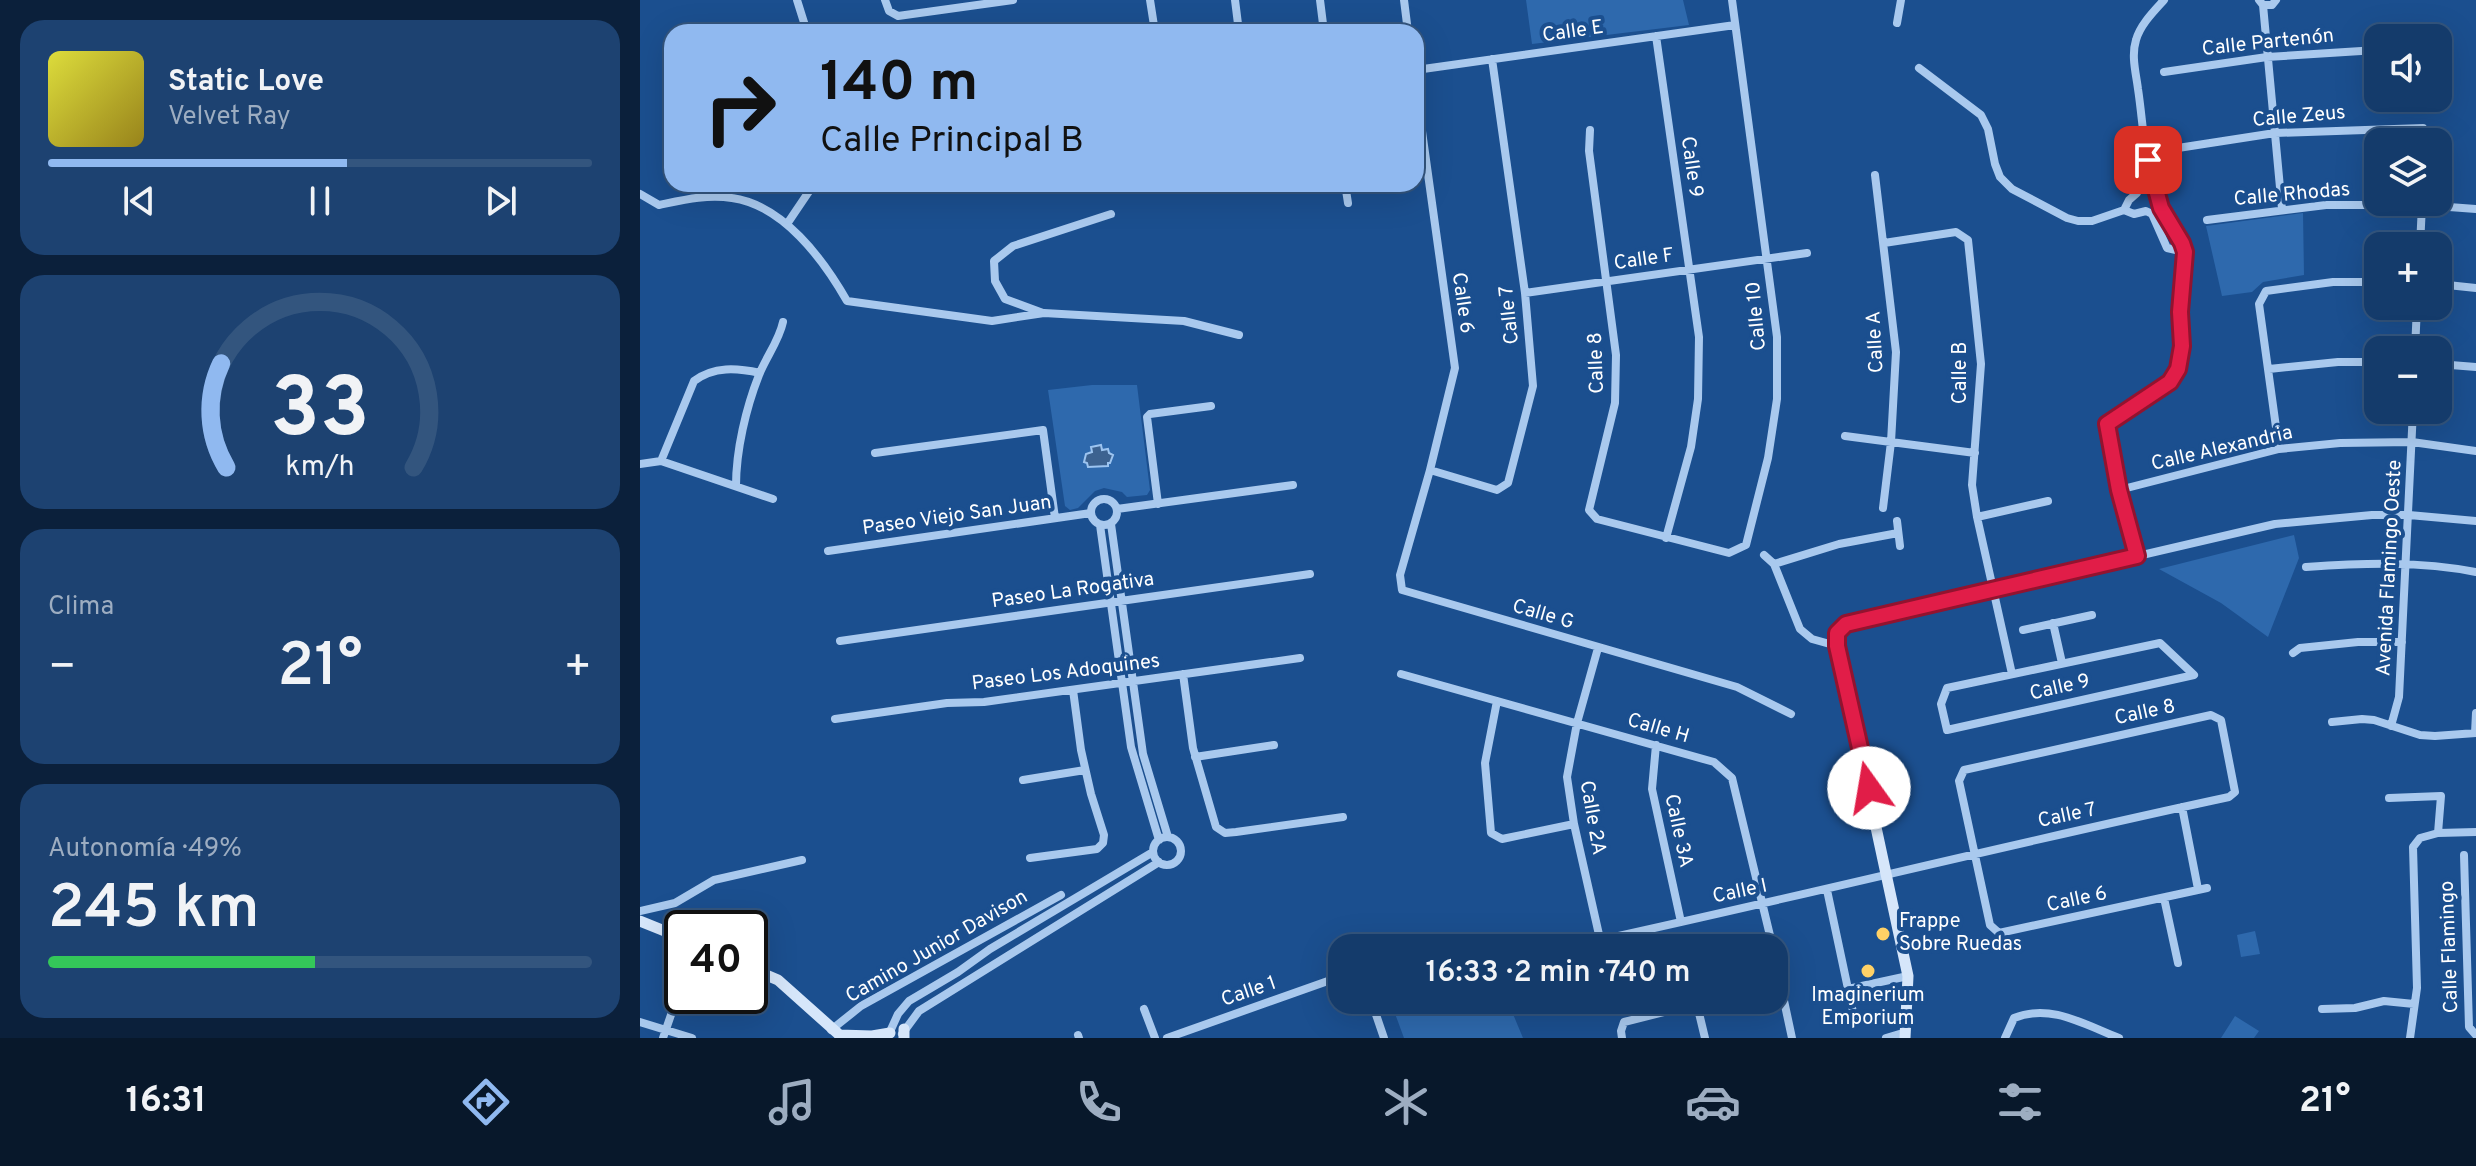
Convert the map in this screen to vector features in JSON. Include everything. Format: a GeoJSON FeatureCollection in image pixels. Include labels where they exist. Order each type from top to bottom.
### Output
{"type":"FeatureCollection","features":[{"type":"Feature","properties":{"kind":"street"},"geometry":{"type":"LineString","coordinates":[[797,0],[804,24]]}},
{"type":"Feature","properties":{"kind":"street"},"geometry":{"type":"LineString","coordinates":[[885,0],[889,11],[898,16],[1013,0]]}},
{"type":"Feature","properties":{"kind":"street"},"geometry":{"type":"LineString","coordinates":[[1150,0],[1154,24]]}},
{"type":"Feature","properties":{"kind":"street"},"geometry":{"type":"LineString","coordinates":[[1235,0],[1238,24]]}},
{"type":"Feature","properties":{"kind":"street"},"geometry":{"type":"LineString","coordinates":[[1320,0],[1323,24]]}},
{"type":"Feature","properties":{"kind":"street"},"geometry":{"type":"LineString","coordinates":[[1404,0],[1407,24]]}},
{"type":"Feature","properties":{"kind":"street","name":"Calle 10"},"geometry":{"type":"LineString","coordinates":[[1666,538],[1729,553],[1746,545],[1768,458],[1777,399],[1777,337],[1732,0]]}},
{"type":"Feature","properties":{"kind":"street"},"geometry":{"type":"LineString","coordinates":[[1897,23],[1901,0]]}},
{"type":"Feature","properties":{"kind":"street"},"geometry":{"type":"LineString","coordinates":[[2137,556],[2119,490],[2107,424],[2170,382],[2178,369],[2182,346],[2180,312],[2185,252],[2161,208],[2144,143],[2133,58],[2136,38],[2164,0]]}},
{"type":"Feature","properties":{"kind":"street"},"geometry":{"type":"LineString","coordinates":[[2276,0],[2272,5],[2261,3],[2282,209]]}},
{"type":"Feature","properties":{"kind":"street","name":"Calle E"},"geometry":{"type":"LineString","coordinates":[[1424,69],[1735,25]]}},
{"type":"Feature","properties":{"kind":"street","name":"Calle 9"},"geometry":{"type":"LineString","coordinates":[[1656,36],[1699,337],[1698,399],[1691,447],[1666,538]]}},
{"type":"Feature","properties":{"kind":"street","name":"Calle Partenón"},"geometry":{"type":"LineString","coordinates":[[2164,72],[2267,57],[2364,51]]}},
{"type":"Feature","properties":{"kind":"street","name":"Calle 7"},"geometry":{"type":"LineString","coordinates":[[1430,470],[1497,490],[1508,483],[1533,386],[1525,293],[1492,59]]}},
{"type":"Feature","properties":{"kind":"street"},"geometry":{"type":"LineString","coordinates":[[1919,68],[1981,115],[1988,129],[2000,177],[2012,189],[2078,221],[2092,221],[2124,210],[2134,214],[2146,211],[2152,214],[2165,245],[2185,252]]}},
{"type":"Feature","properties":{"kind":"street","name":"Calle 8"},"geometry":{"type":"LineString","coordinates":[[1590,130],[1589,151],[1616,355],[1615,403],[1589,510],[1597,519],[1666,538]]}},
{"type":"Feature","properties":{"kind":"street","name":"Calle Zeus"},"geometry":{"type":"LineString","coordinates":[[2178,148],[2275,133],[2364,130]]}},
{"type":"Feature","properties":{"kind":"street"},"geometry":{"type":"LineString","coordinates":[[2124,210],[2137,193],[2134,171],[2144,143]]}},
{"type":"Feature","properties":{"kind":"street","name":"Calle 6"},"geometry":{"type":"LineString","coordinates":[[1424,164],[1455,368],[1430,470]]}},
{"type":"Feature","properties":{"kind":"street","name":"Calle A"},"geometry":{"type":"LineString","coordinates":[[1875,175],[1896,352],[1891,442],[1883,508]]}},
{"type":"Feature","properties":{"kind":"street"},"geometry":{"type":"LineString","coordinates":[[787,224],[809,192]]}},
{"type":"Feature","properties":{"kind":"street"},"geometry":{"type":"LineString","coordinates":[[1346,192],[1348,203]]}},
{"type":"Feature","properties":{"kind":"street"},"geometry":{"type":"LineString","coordinates":[[640,194],[659,205],[698,196],[734,198],[766,210],[787,224],[828,267],[847,301],[992,321],[1044,313],[1184,321],[1239,335]]}},
{"type":"Feature","properties":{"kind":"street","name":"Calle Rhodas"},"geometry":{"type":"LineString","coordinates":[[2207,220],[2282,209],[2364,205]]}},
{"type":"Feature","properties":{"kind":"street","name":"Calle Rhodas"},"geometry":{"type":"LineString","coordinates":[[2452,207],[2476,209]]}},
{"type":"Feature","properties":{"kind":"street"},"geometry":{"type":"LineString","coordinates":[[1044,313],[1005,299],[995,281],[994,261],[1013,246],[1111,214]]}},
{"type":"Feature","properties":{"kind":"street","name":"Calle B"},"geometry":{"type":"LineString","coordinates":[[1884,243],[1956,232],[1968,240],[1981,364],[1972,485],[1993,590]]}},
{"type":"Feature","properties":{"kind":"street","name":"Calle F"},"geometry":{"type":"LineString","coordinates":[[1525,293],[1807,253]]}},
{"type":"Feature","properties":{"kind":"street"},"geometry":{"type":"LineString","coordinates":[[2279,449],[2259,304],[2266,291],[2333,282],[2364,282]]}},
{"type":"Feature","properties":{"kind":"street"},"geometry":{"type":"LineString","coordinates":[[2452,285],[2476,288]]}},
{"type":"Feature","properties":{"kind":"street"},"geometry":{"type":"LineString","coordinates":[[736,486],[736,471],[749,406],[783,322]]}},
{"type":"Feature","properties":{"kind":"street"},"geometry":{"type":"LineString","coordinates":[[2269,369],[2364,362]]}},
{"type":"Feature","properties":{"kind":"street"},"geometry":{"type":"LineString","coordinates":[[2452,365],[2476,367]]}},
{"type":"Feature","properties":{"kind":"street"},"geometry":{"type":"LineString","coordinates":[[661,461],[694,381],[715,370],[760,373]]}},
{"type":"Feature","properties":{"kind":"street"},"geometry":{"type":"LineString","coordinates":[[1158,504],[1147,417],[1150,414],[1211,406]]}},
{"type":"Feature","properties":{"kind":"street","name":"Avenida Flamingo Oeste"},"geometry":{"type":"LineString","coordinates":[[2391,726],[2399,697],[2413,424]]}},
{"type":"Feature","properties":{"kind":"street"},"geometry":{"type":"LineString","coordinates":[[875,453],[1043,430],[1055,518]]}},
{"type":"Feature","properties":{"kind":"street"},"geometry":{"type":"LineString","coordinates":[[1845,436],[1975,453]]}},
{"type":"Feature","properties":{"kind":"street","name":"Calle Alexandria"},"geometry":{"type":"LineString","coordinates":[[2119,490],[2279,449],[2340,443],[2412,442],[2476,451]]}},
{"type":"Feature","properties":{"kind":"street"},"geometry":{"type":"LineString","coordinates":[[640,464],[661,461],[773,499]]}},
{"type":"Feature","properties":{"kind":"street","name":"Calle G"},"geometry":{"type":"LineString","coordinates":[[1430,470],[1400,575],[1402,590],[1737,687],[1791,714]]}},
{"type":"Feature","properties":{"kind":"street","name":"Paseo Viejo San Juan"},"geometry":{"type":"LineString","coordinates":[[828,551],[1091,513],[1094,503],[1102,498],[1111,500],[1117,509],[1293,485]]}},
{"type":"Feature","properties":{"kind":"street"},"geometry":{"type":"LineString","coordinates":[[1977,517],[2048,501]]}},
{"type":"Feature","properties":{"kind":"street"},"geometry":{"type":"LineString","coordinates":[[897,1035],[898,1014],[909,1001],[1153,852],[1163,838],[1143,754],[1111,524],[1117,516],[1117,509]]}},
{"type":"Feature","properties":{"kind":"street"},"geometry":{"type":"LineString","coordinates":[[1091,513],[1093,520],[1100,525],[1111,524]]}},
{"type":"Feature","properties":{"kind":"street"},"geometry":{"type":"LineString","coordinates":[[1886,1038],[1906,1035],[1908,976],[1837,646],[1837,633],[1846,624],[2275,524],[2372,515],[2476,521]]}},
{"type":"Feature","properties":{"kind":"street"},"geometry":{"type":"LineString","coordinates":[[1897,521],[1900,546]]}},
{"type":"Feature","properties":{"kind":"street"},"geometry":{"type":"LineString","coordinates":[[1100,525],[1131,747],[1163,838]]}},
{"type":"Feature","properties":{"kind":"street"},"geometry":{"type":"LineString","coordinates":[[1774,564],[1839,544],[1898,533]]}},
{"type":"Feature","properties":{"kind":"street"},"geometry":{"type":"LineString","coordinates":[[1764,555],[1774,564],[1800,629],[1812,639],[1837,646]]}},
{"type":"Feature","properties":{"kind":"street"},"geometry":{"type":"LineString","coordinates":[[2306,567],[2406,564],[2447,566],[2476,572]]}},
{"type":"Feature","properties":{"kind":"street","name":"Paseo La Rogativa"},"geometry":{"type":"LineString","coordinates":[[840,641],[1310,574]]}},
{"type":"Feature","properties":{"kind":"street"},"geometry":{"type":"LineString","coordinates":[[1993,590],[2012,674]]}},
{"type":"Feature","properties":{"kind":"street"},"geometry":{"type":"LineString","coordinates":[[2023,630],[2092,615]]}},
{"type":"Feature","properties":{"kind":"street"},"geometry":{"type":"LineString","coordinates":[[2053,623],[2062,663]]}},
{"type":"Feature","properties":{"kind":"street"},"geometry":{"type":"LineString","coordinates":[[2293,653],[2300,648],[2315,646],[2402,642]]}},
{"type":"Feature","properties":{"kind":"street","name":"Calle 9"},"geometry":{"type":"LineString","coordinates":[[2160,643],[2194,675],[1947,730],[1941,704],[1947,688],[2062,663],[2160,643]]}},
{"type":"Feature","properties":{"kind":"street","name":"Calle 2A"},"geometry":{"type":"LineString","coordinates":[[1598,648],[1577,723],[1567,777],[1574,824],[1599,934]]}},
{"type":"Feature","properties":{"kind":"street","name":"Paseo Los Adoquines"},"geometry":{"type":"LineString","coordinates":[[835,719],[947,703],[984,702],[1300,658]]}},
{"type":"Feature","properties":{"kind":"street"},"geometry":{"type":"LineString","coordinates":[[1183,674],[1195,757],[1216,827],[1225,833],[1343,817]]}},
{"type":"Feature","properties":{"kind":"street","name":"Calle H"},"geometry":{"type":"LineString","coordinates":[[1401,674],[1714,762],[1732,778],[1770,934]]}},
{"type":"Feature","properties":{"kind":"street"},"geometry":{"type":"LineString","coordinates":[[1030,858],[1097,849],[1103,843],[1104,835],[1085,770],[1073,690]]}},
{"type":"Feature","properties":{"kind":"street"},"geometry":{"type":"LineString","coordinates":[[1497,701],[1485,763],[1491,833],[1502,839],[1574,824]]}},
{"type":"Feature","properties":{"kind":"street"},"geometry":{"type":"LineString","coordinates":[[2332,722],[2362,719],[2420,735],[2476,733],[2476,713]]}},
{"type":"Feature","properties":{"kind":"street","name":"Calle 8"},"geometry":{"type":"LineString","coordinates":[[1974,853],[1959,781],[1964,770],[2211,715],[2221,720],[2232,775]]}},
{"type":"Feature","properties":{"kind":"street"},"geometry":{"type":"LineString","coordinates":[[1195,757],[1274,745]]}},
{"type":"Feature","properties":{"kind":"street","name":"Calle 3A"},"geometry":{"type":"LineString","coordinates":[[1656,745],[1652,789],[1681,922]]}},
{"type":"Feature","properties":{"kind":"street"},"geometry":{"type":"LineString","coordinates":[[1023,780],[1085,770]]}},
{"type":"Feature","properties":{"kind":"street","name":"Calle 7"},"geometry":{"type":"LineString","coordinates":[[1888,874],[2229,797],[2235,792],[2232,775]]}},
{"type":"Feature","properties":{"kind":"street"},"geometry":{"type":"LineString","coordinates":[[2389,798],[2441,796],[2438,833]]}},
{"type":"Feature","properties":{"kind":"street","name":"Calle 6"},"geometry":{"type":"LineString","coordinates":[[1974,853],[1990,925],[1999,933],[2164,898],[2203,889],[2182,807]]}},
{"type":"Feature","properties":{"kind":"street"},"geometry":{"type":"LineString","coordinates":[[2410,1038],[2417,988],[2413,847],[2420,838],[2438,833],[2476,832]]}},
{"type":"Feature","properties":{"kind":"street"},"geometry":{"type":"LineString","coordinates":[[1153,852],[1159,862],[1168,865],[1181,854],[1179,844],[1163,838]]}},
{"type":"Feature","properties":{"kind":"street","name":"Calle Flamingo"},"geometry":{"type":"LineString","coordinates":[[2464,855],[2469,1027],[2476,1035]]}},
{"type":"Feature","properties":{"kind":"street"},"geometry":{"type":"LineString","coordinates":[[640,911],[675,903],[714,880],[802,860]]}},
{"type":"Feature","properties":{"kind":"street"},"geometry":{"type":"LineString","coordinates":[[768,976],[778,980],[837,1034],[897,1035],[919,1011],[1159,862]]}},
{"type":"Feature","properties":{"kind":"street","name":"Calle I"},"geometry":{"type":"LineString","coordinates":[[1637,934],[1888,874]]}},
{"type":"Feature","properties":{"kind":"street"},"geometry":{"type":"LineString","coordinates":[[1827,890],[1854,1017]]}},
{"type":"Feature","properties":{"kind":"street","name":"Camino Junior Davison"},"geometry":{"type":"LineString","coordinates":[[837,1034],[861,1006],[1061,895]]}},
{"type":"Feature","properties":{"kind":"street"},"geometry":{"type":"LineString","coordinates":[[2164,898],[2178,963]]}},
{"type":"Feature","properties":{"kind":"street"},"geometry":{"type":"LineString","coordinates":[[640,921],[664,931]]}},
{"type":"Feature","properties":{"kind":"street"},"geometry":{"type":"LineString","coordinates":[[1848,989],[1908,976]]}},
{"type":"Feature","properties":{"kind":"street","name":"Calle 1"},"geometry":{"type":"LineString","coordinates":[[1167,1038],[1328,981]]}},
{"type":"Feature","properties":{"kind":"street"},"geometry":{"type":"LineString","coordinates":[[2322,1009],[2355,1008],[2384,1001],[2414,1004]]}},
{"type":"Feature","properties":{"kind":"street"},"geometry":{"type":"LineString","coordinates":[[1622,1038],[1624,1022],[1688,1006],[1698,1009],[1705,1038]]}},
{"type":"Feature","properties":{"kind":"street"},"geometry":{"type":"LineString","coordinates":[[1144,1009],[1155,1038]]}},
{"type":"Feature","properties":{"kind":"street"},"geometry":{"type":"LineString","coordinates":[[2005,1038],[2014,1018],[2030,1011],[2055,1013],[2119,1038]]}},
{"type":"Feature","properties":{"kind":"street"},"geometry":{"type":"LineString","coordinates":[[665,1034],[672,1014]]}},
{"type":"Feature","properties":{"kind":"street"},"geometry":{"type":"LineString","coordinates":[[1376,1014],[1384,1038]]}},
{"type":"Feature","properties":{"kind":"street"},"geometry":{"type":"LineString","coordinates":[[1787,1014],[1792,1038]]}},
{"type":"Feature","properties":{"kind":"street"},"geometry":{"type":"LineString","coordinates":[[640,1022],[665,1034],[692,1038]]}},
{"type":"Feature","properties":{"kind":"shaded area"},"geometry":{"type":"Polygon","coordinates":[[[1526,0],[1683,0],[1689,25],[1532,44],[1526,0]]]}},
{"type":"Feature","properties":{"kind":"shaded area"},"geometry":{"type":"Polygon","coordinates":[[[2303,213],[2304,275],[2263,282],[2252,292],[2222,296],[2206,226],[2303,213]]]}},
{"type":"Feature","properties":{"kind":"shaded area"},"geometry":{"type":"Polygon","coordinates":[[[1092,385],[1137,385],[1150,490],[1147,495],[1127,497],[1122,492],[1104,488],[1095,491],[1078,508],[1070,510],[1065,506],[1048,390],[1092,385]]]}},
{"type":"Feature","properties":{"kind":"shaded area"},"geometry":{"type":"Polygon","coordinates":[[[1101,445],[1102,450],[1108,449],[1113,455],[1110,463],[1108,466],[1088,467],[1084,462],[1086,454],[1092,452],[1091,447],[1101,445]]]}},
{"type":"Feature","properties":{"kind":"shaded area"},"geometry":{"type":"Polygon","coordinates":[[[2294,535],[2299,558],[2268,637],[2221,603],[2159,569],[2294,535]]]}},
{"type":"Feature","properties":{"kind":"shaded area"},"geometry":{"type":"Polygon","coordinates":[[[2255,931],[2260,954],[2241,957],[2237,935],[2255,931]]]}},
{"type":"Feature","properties":{"kind":"shaded area"},"geometry":{"type":"Polygon","coordinates":[[[1395,1014],[1513,1014],[1523,1038],[1404,1038],[1395,1014]]]}},
{"type":"Feature","properties":{"kind":"shaded area"},"geometry":{"type":"Polygon","coordinates":[[[2235,1016],[2259,1031],[2254,1038],[2221,1038],[2235,1016]]]}},
{"type":"Feature","properties":{"kind":"place","name":"Frappe Sobre Ruedas"},"geometry":{"type":"Point","coordinates":[1883,934]}},
{"type":"Feature","properties":{"kind":"place","name":"Imaginerium Emporium"},"geometry":{"type":"Point","coordinates":[1868,971]}},
{"type":"Feature","properties":{"kind":"route"},"geometry":{"type":"LineString","coordinates":[[1869,788],[1837,646],[1837,633],[1846,624],[2137,556],[2119,490],[2107,424],[2170,382],[2178,369],[2182,346],[2180,312],[2185,252],[2161,208],[2148,160]]}}]}
